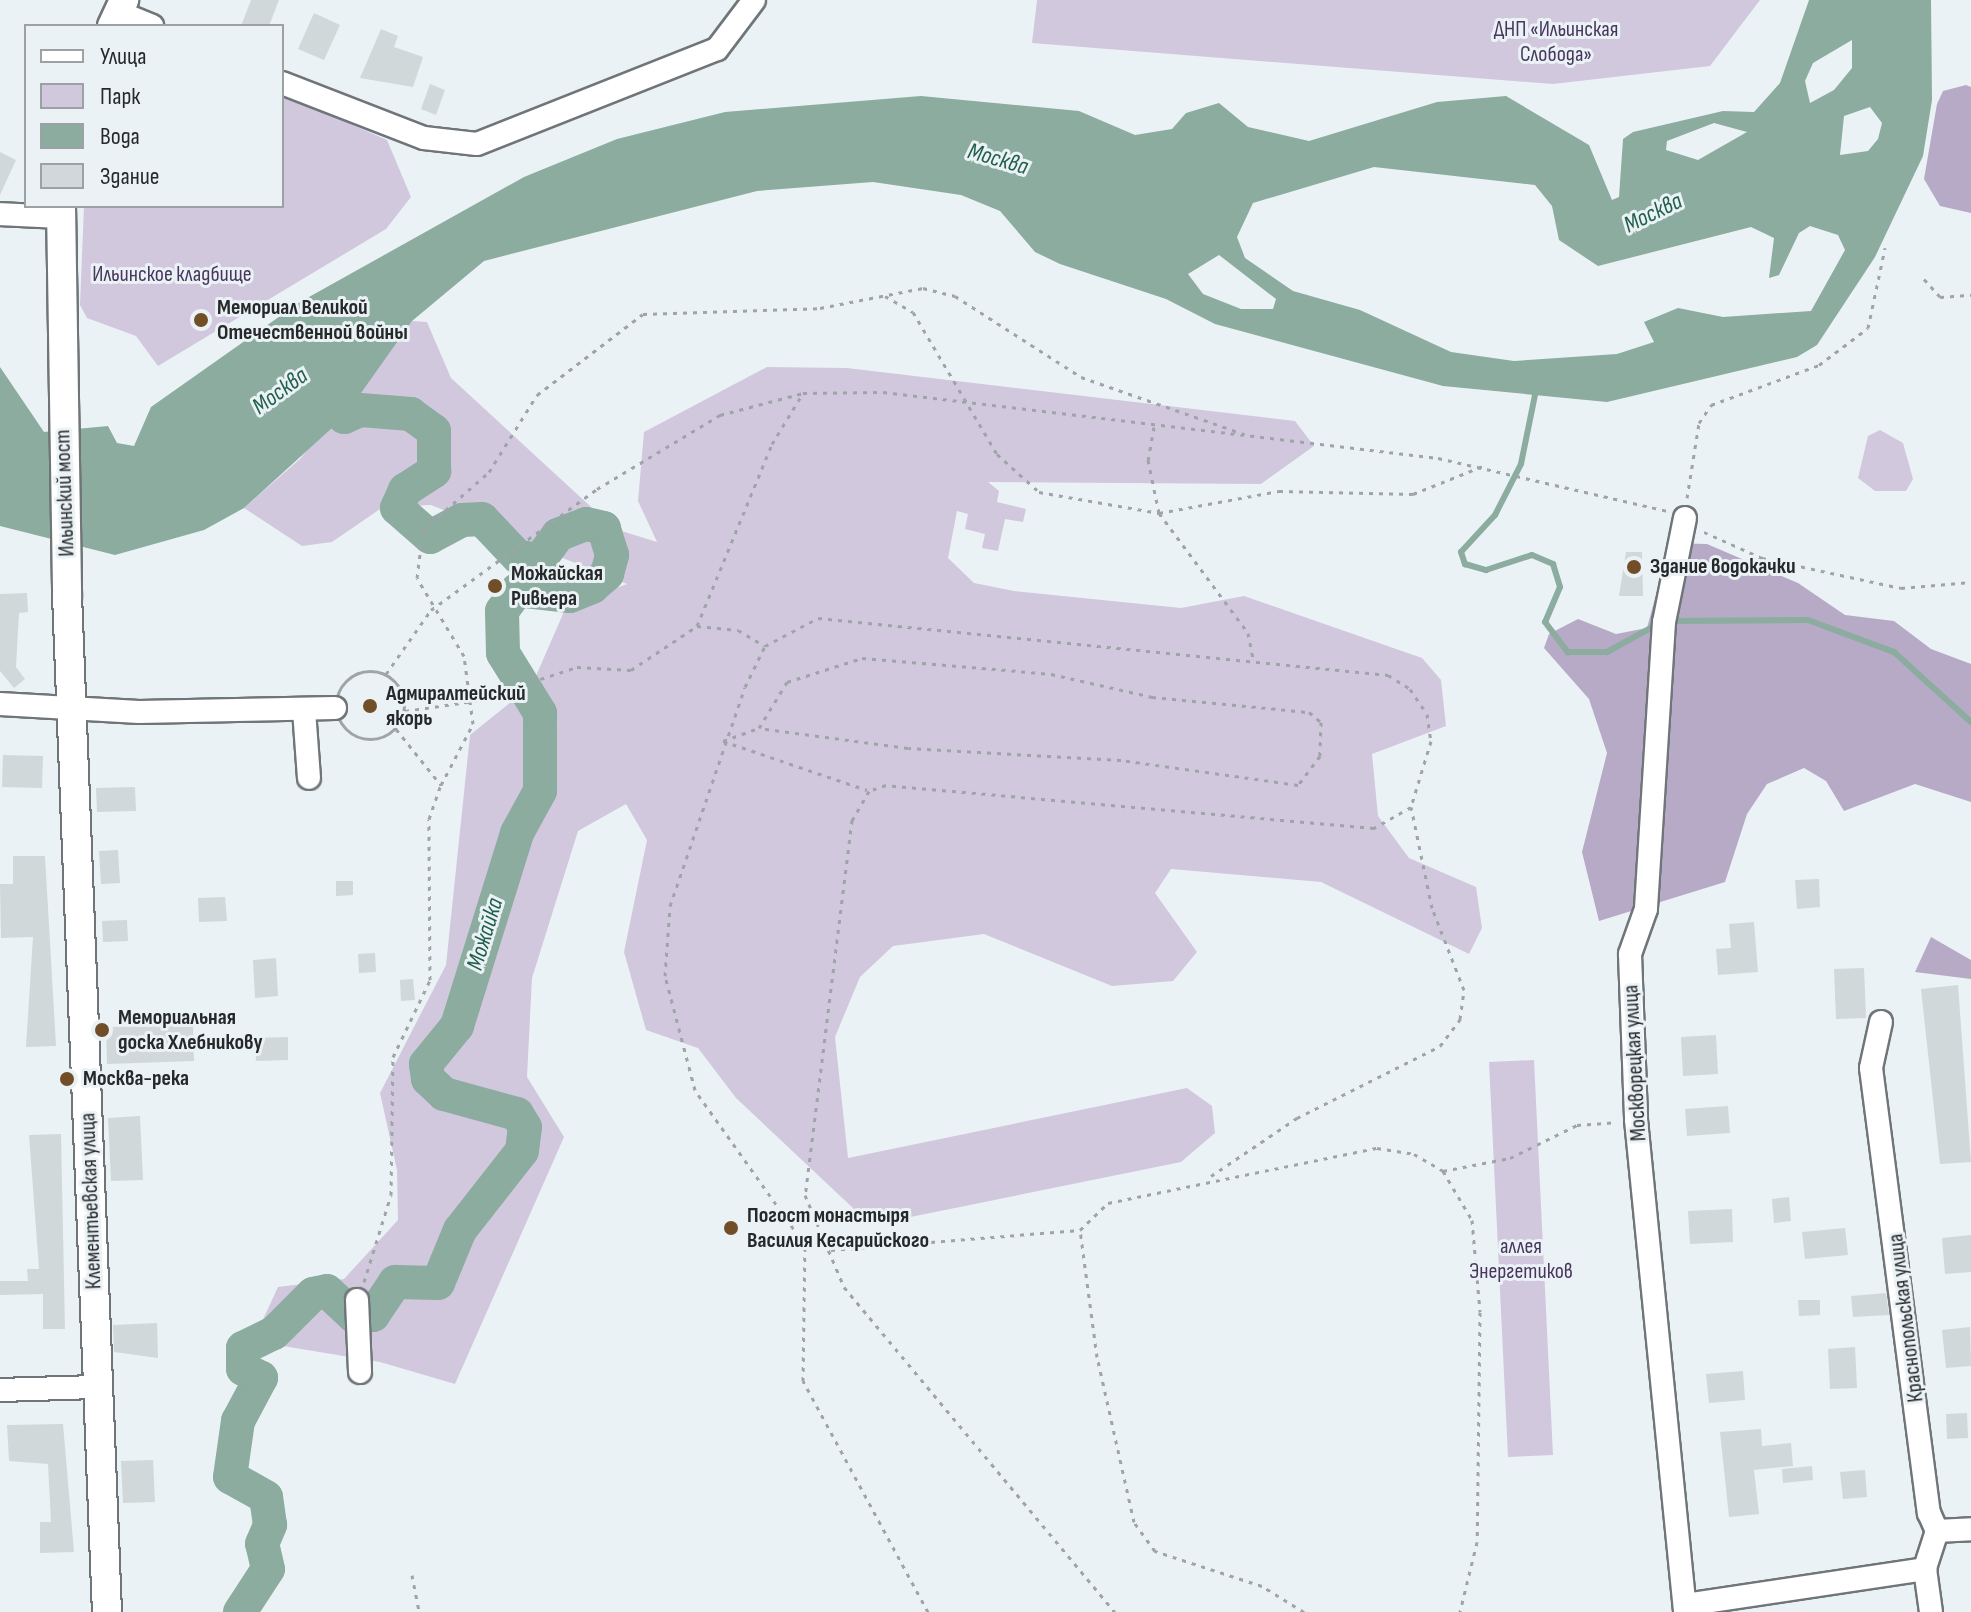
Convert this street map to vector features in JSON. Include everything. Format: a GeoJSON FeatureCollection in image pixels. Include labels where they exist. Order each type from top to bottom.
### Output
{"type":"FeatureCollection","features":[{"type":"Feature","properties":{"kind":"main road","name":"Ильинский мост"},"geometry":{"type":"LineString","coordinates":[[61,211],[69,647]]}},
{"type":"Feature","properties":{"kind":"main road","name":"Клементьевская улица"},"geometry":{"type":"LineString","coordinates":[[69,647],[107,1612]]}},
{"type":"Feature","properties":{"kind":"street"},"geometry":{"type":"LineString","coordinates":[[284,84],[424,138],[477,144],[717,49],[754,0]]}},
{"type":"Feature","properties":{"kind":"street"},"geometry":{"type":"LineString","coordinates":[[118,13],[147,24]]}},
{"type":"Feature","properties":{"kind":"street"},"geometry":{"type":"LineString","coordinates":[[0,214],[61,211]]}},
{"type":"Feature","properties":{"kind":"street","name":"Москворецкая улица"},"geometry":{"type":"LineString","coordinates":[[1685,518],[1664,622],[1646,909],[1630,954],[1636,1120],[1685,1609]]}},
{"type":"Feature","properties":{"kind":"street"},"geometry":{"type":"LineString","coordinates":[[0,704],[71,709],[335,708]]}},
{"type":"Feature","properties":{"kind":"street"},"geometry":{"type":"LineString","coordinates":[[304,710],[309,778]]}},
{"type":"Feature","properties":{"kind":"street","name":"Краснопольская улица"},"geometry":{"type":"LineString","coordinates":[[1881,1022],[1871,1068],[1929,1513],[1937,1531]]}},
{"type":"Feature","properties":{"kind":"street"},"geometry":{"type":"LineString","coordinates":[[357,1300],[360,1372]]}},
{"type":"Feature","properties":{"kind":"street"},"geometry":{"type":"LineString","coordinates":[[0,1390],[98,1387]]}},
{"type":"Feature","properties":{"kind":"street"},"geometry":{"type":"LineString","coordinates":[[1931,1612],[1925,1569],[1937,1531],[1971,1529]]}},
{"type":"Feature","properties":{"kind":"street"},"geometry":{"type":"LineString","coordinates":[[1685,1609],[1925,1569]]}},
{"type":"Feature","properties":{"kind":"path"},"geometry":{"type":"LineString","coordinates":[[1685,518],[1699,423],[1711,405],[1819,365],[1868,328],[1885,248]]}},
{"type":"Feature","properties":{"kind":"path"},"geometry":{"type":"LineString","coordinates":[[1924,279],[1940,297],[1971,295]]}},
{"type":"Feature","properties":{"kind":"path"},"geometry":{"type":"LineString","coordinates":[[357,1300],[391,1195],[393,1057],[430,980],[429,819],[441,785],[458,763],[474,701],[464,656],[431,610],[417,578],[422,532],[489,472],[537,395],[631,319],[660,309],[820,308],[923,288],[955,296],[1081,377],[1250,437]]}},
{"type":"Feature","properties":{"kind":"path"},"geometry":{"type":"LineString","coordinates":[[884,296],[926,329],[964,404],[997,454],[1039,492],[1159,513],[1279,491],[1413,494],[1483,466]]}},
{"type":"Feature","properties":{"kind":"path"},"geometry":{"type":"LineString","coordinates":[[386,674],[431,610],[669,441],[720,415],[803,393],[883,392],[1483,466],[1685,518],[1714,540],[1762,558],[1901,588],[1940,589],[1971,582]]}},
{"type":"Feature","properties":{"kind":"path"},"geometry":{"type":"LineString","coordinates":[[405,711],[474,701],[527,680],[577,667],[631,670],[697,626],[772,444],[803,393]]}},
{"type":"Feature","properties":{"kind":"path"},"geometry":{"type":"LineString","coordinates":[[1154,427],[1148,460],[1159,513],[1175,543],[1248,633],[1253,658]]}},
{"type":"Feature","properties":{"kind":"path"},"geometry":{"type":"LineString","coordinates":[[928,1612],[803,1381],[806,1265],[800,1232],[695,1090],[671,1021],[665,976],[670,906],[723,741],[765,646],[818,618],[1253,658],[1388,675],[1410,689],[1427,714],[1431,741],[1411,807],[1432,908],[1464,990],[1460,1019],[1440,1046],[1297,1118],[1207,1178]]}},
{"type":"Feature","properties":{"kind":"path"},"geometry":{"type":"LineString","coordinates":[[697,626],[738,630],[765,646]]}},
{"type":"Feature","properties":{"kind":"path"},"geometry":{"type":"LineString","coordinates":[[723,741],[759,728],[908,748],[1121,760],[1298,785],[1320,756],[1321,722],[1309,712],[1152,697],[1051,674],[862,658],[787,682],[759,728]]}},
{"type":"Feature","properties":{"kind":"path"},"geometry":{"type":"LineString","coordinates":[[352,674],[386,674],[403,691],[405,711],[396,729],[379,739],[359,738],[343,727],[335,708],[339,689],[352,674]]}},
{"type":"Feature","properties":{"kind":"path"},"geometry":{"type":"LineString","coordinates":[[396,729],[441,785]]}},
{"type":"Feature","properties":{"kind":"path"},"geometry":{"type":"LineString","coordinates":[[723,741],[869,791],[924,788],[1356,829],[1411,807]]}},
{"type":"Feature","properties":{"kind":"path"},"geometry":{"type":"LineString","coordinates":[[869,791],[852,820],[807,1150],[805,1195],[831,1250],[844,1287],[1115,1612]]}},
{"type":"Feature","properties":{"kind":"path"},"geometry":{"type":"LineString","coordinates":[[1443,1171],[1510,1158],[1577,1125],[1636,1120]]}},
{"type":"Feature","properties":{"kind":"path"},"geometry":{"type":"LineString","coordinates":[[831,1250],[1080,1230],[1108,1203],[1207,1178],[1377,1148],[1414,1154],[1443,1171],[1472,1220],[1479,1278],[1477,1542],[1460,1612]]}},
{"type":"Feature","properties":{"kind":"path"},"geometry":{"type":"LineString","coordinates":[[1080,1230],[1089,1314],[1134,1522],[1155,1551],[1262,1586],[1304,1612]]}},
{"type":"Feature","properties":{"kind":"path"},"geometry":{"type":"LineString","coordinates":[[412,1575],[419,1612]]}},
{"type":"Feature","properties":{"kind":"green space","name":"ДНП «Ильинская Слобода»"},"geometry":{"type":"Polygon","coordinates":[[[1037,0],[1760,0],[1710,66],[1553,84],[1032,43],[1037,0]]]}},
{"type":"Feature","properties":{"kind":"green space","name":"Ильинское кладбище"},"geometry":{"type":"Polygon","coordinates":[[[284,95],[387,140],[411,197],[386,229],[158,366],[136,336],[87,318],[80,305],[84,208],[284,208],[284,95]]]}},
{"type":"Feature","properties":{"kind":"green space"},"geometry":{"type":"Polygon","coordinates":[[[412,321],[427,322],[451,378],[615,529],[657,542],[638,501],[644,432],[767,367],[847,368],[1295,421],[1314,446],[1261,484],[988,482],[999,491],[997,502],[1026,509],[1023,522],[1005,519],[998,551],[982,548],[985,534],[965,529],[968,514],[957,511],[948,558],[974,583],[1014,591],[1181,608],[1244,596],[1422,658],[1441,680],[1446,726],[1372,754],[1378,816],[1409,858],[1476,887],[1482,928],[1469,954],[1321,882],[1171,869],[1155,893],[1197,952],[1173,981],[1112,986],[984,934],[893,946],[860,977],[835,1037],[848,1158],[1187,1088],[1212,1106],[1215,1133],[1181,1162],[871,1225],[736,1098],[698,1048],[646,1030],[624,952],[647,840],[626,804],[578,831],[532,978],[527,1077],[564,1137],[455,1384],[380,1362],[253,1341],[278,1287],[344,1279],[398,1220],[397,1170],[380,1093],[446,965],[470,735],[532,685],[566,607],[627,584],[431,505],[383,507],[332,542],[302,546],[244,508],[300,459],[412,321]]]}},
{"type":"Feature","properties":{"kind":"green space"},"geometry":{"type":"Polygon","coordinates":[[[1880,430],[1903,443],[1913,479],[1906,491],[1875,491],[1858,478],[1868,436],[1880,430]]]}},
{"type":"Feature","properties":{"kind":"green space","name":"аллея Энергетиков"},"geometry":{"type":"Polygon","coordinates":[[[1534,1060],[1553,1455],[1508,1457],[1489,1062],[1534,1060]]]}},
{"type":"Feature","properties":{"kind":"shaded area"},"geometry":{"type":"Polygon","coordinates":[[[1966,85],[1971,87],[1971,213],[1940,206],[1924,179],[1937,104],[1943,91],[1966,85]]]}},
{"type":"Feature","properties":{"kind":"shaded area"},"geometry":{"type":"Polygon","coordinates":[[[1670,543],[1707,544],[1798,583],[1845,615],[1894,621],[1931,649],[1971,664],[1971,802],[1915,784],[1844,811],[1826,781],[1804,768],[1767,784],[1747,814],[1725,882],[1599,921],[1582,852],[1607,753],[1589,699],[1544,648],[1549,634],[1578,619],[1616,634],[1647,628],[1670,543]]]}},
{"type":"Feature","properties":{"kind":"shaded area"},"geometry":{"type":"Polygon","coordinates":[[[1931,937],[1971,960],[1971,979],[1915,972],[1931,937]]]}},
{"type":"Feature","properties":{"kind":"water","name":"Москва"},"geometry":{"type":"Polygon","coordinates":[[[1809,0],[1931,0],[1932,100],[1923,156],[1875,257],[1817,345],[1797,357],[1607,402],[1443,386],[1215,324],[1166,299],[1060,264],[1035,252],[1000,211],[961,195],[873,182],[757,191],[484,261],[412,321],[344,417],[244,508],[204,530],[115,555],[0,526],[0,367],[44,432],[108,426],[117,443],[134,446],[151,407],[300,302],[524,177],[617,139],[725,112],[921,96],[1079,111],[1135,135],[1172,129],[1186,113],[1219,103],[1248,127],[1309,141],[1437,102],[1506,96],[1589,145],[1612,200],[1619,197],[1623,139],[1633,132],[1723,111],[1754,112],[1780,83],[1809,0]],[[1852,40],[1813,63],[1805,81],[1810,103],[1834,90],[1852,68],[1852,40]],[[1870,107],[1844,116],[1840,155],[1868,151],[1878,139],[1882,123],[1870,107]],[[1714,123],[1667,141],[1666,150],[1698,160],[1747,132],[1714,123]],[[1374,167],[1253,203],[1237,237],[1245,258],[1293,291],[1360,310],[1451,352],[1514,361],[1617,354],[1654,342],[1644,322],[1678,308],[1723,317],[1811,311],[1845,250],[1838,235],[1810,226],[1799,233],[1779,275],[1769,278],[1774,238],[1751,227],[1598,266],[1559,240],[1552,206],[1535,185],[1374,167]],[[1219,255],[1188,274],[1203,294],[1241,309],[1273,309],[1276,299],[1219,255]]]}},
{"type":"Feature","properties":{"kind":"building"},"geometry":{"type":"Polygon","coordinates":[[[251,0],[279,0],[270,24],[242,24],[251,0]]]}},
{"type":"Feature","properties":{"kind":"building"},"geometry":{"type":"Polygon","coordinates":[[[314,13],[340,25],[324,60],[298,49],[314,13]]]}},
{"type":"Feature","properties":{"kind":"building"},"geometry":{"type":"Polygon","coordinates":[[[381,29],[398,36],[394,47],[423,57],[413,87],[360,78],[381,29]]]}},
{"type":"Feature","properties":{"kind":"building"},"geometry":{"type":"Polygon","coordinates":[[[430,84],[445,90],[436,115],[421,109],[430,84]]]}},
{"type":"Feature","properties":{"kind":"building"},"geometry":{"type":"Polygon","coordinates":[[[0,152],[16,160],[0,195],[0,152]]]}},
{"type":"Feature","properties":{"kind":"building","name":"Здание водокачки"},"geometry":{"type":"Polygon","coordinates":[[[1626,552],[1642,552],[1643,596],[1619,596],[1626,552]]]}},
{"type":"Feature","properties":{"kind":"building"},"geometry":{"type":"Polygon","coordinates":[[[27,593],[28,612],[19,613],[16,667],[25,679],[14,688],[0,671],[0,594],[27,593]]]}},
{"type":"Feature","properties":{"kind":"building"},"geometry":{"type":"Polygon","coordinates":[[[3,755],[43,756],[42,788],[2,787],[3,755]]]}},
{"type":"Feature","properties":{"kind":"building"},"geometry":{"type":"Polygon","coordinates":[[[135,787],[136,811],[97,812],[96,788],[135,787]]]}},
{"type":"Feature","properties":{"kind":"building"},"geometry":{"type":"Polygon","coordinates":[[[118,850],[120,883],[101,884],[99,851],[118,850]]]}},
{"type":"Feature","properties":{"kind":"building"},"geometry":{"type":"Polygon","coordinates":[[[13,856],[45,856],[56,1046],[26,1047],[33,937],[1,938],[0,884],[13,884],[13,856]]]}},
{"type":"Feature","properties":{"kind":"building"},"geometry":{"type":"Polygon","coordinates":[[[1819,879],[1820,907],[1797,909],[1795,880],[1819,879]]]}},
{"type":"Feature","properties":{"kind":"building"},"geometry":{"type":"Polygon","coordinates":[[[336,881],[353,881],[353,895],[336,896],[336,881]]]}},
{"type":"Feature","properties":{"kind":"building"},"geometry":{"type":"Polygon","coordinates":[[[225,897],[227,921],[199,922],[198,898],[225,897]]]}},
{"type":"Feature","properties":{"kind":"building"},"geometry":{"type":"Polygon","coordinates":[[[127,920],[128,941],[103,942],[102,921],[127,920]]]}},
{"type":"Feature","properties":{"kind":"building"},"geometry":{"type":"Polygon","coordinates":[[[1754,922],[1758,972],[1718,975],[1716,949],[1731,948],[1729,924],[1754,922]]]}},
{"type":"Feature","properties":{"kind":"building"},"geometry":{"type":"Polygon","coordinates":[[[375,953],[376,972],[359,973],[358,954],[375,953]]]}},
{"type":"Feature","properties":{"kind":"building"},"geometry":{"type":"Polygon","coordinates":[[[276,958],[278,996],[255,998],[253,960],[276,958]]]}},
{"type":"Feature","properties":{"kind":"building"},"geometry":{"type":"Polygon","coordinates":[[[1864,968],[1866,1018],[1836,1019],[1834,969],[1864,968]]]}},
{"type":"Feature","properties":{"kind":"building"},"geometry":{"type":"Polygon","coordinates":[[[413,979],[415,1000],[401,1001],[400,980],[413,979]]]}},
{"type":"Feature","properties":{"kind":"building"},"geometry":{"type":"Polygon","coordinates":[[[1958,985],[1971,1162],[1940,1164],[1921,989],[1958,985]]]}},
{"type":"Feature","properties":{"kind":"building"},"geometry":{"type":"Polygon","coordinates":[[[193,1025],[194,1061],[107,1064],[106,1027],[193,1025]]]}},
{"type":"Feature","properties":{"kind":"building"},"geometry":{"type":"Polygon","coordinates":[[[1716,1035],[1718,1074],[1683,1076],[1681,1037],[1716,1035]]]}},
{"type":"Feature","properties":{"kind":"building"},"geometry":{"type":"Polygon","coordinates":[[[288,1037],[288,1060],[256,1061],[255,1038],[288,1037]]]}},
{"type":"Feature","properties":{"kind":"building"},"geometry":{"type":"Polygon","coordinates":[[[1728,1106],[1730,1133],[1687,1136],[1685,1109],[1728,1106]]]}},
{"type":"Feature","properties":{"kind":"building"},"geometry":{"type":"Polygon","coordinates":[[[140,1116],[143,1180],[111,1181],[108,1118],[140,1116]]]}},
{"type":"Feature","properties":{"kind":"building"},"geometry":{"type":"Polygon","coordinates":[[[61,1134],[65,1329],[43,1329],[43,1294],[0,1295],[0,1281],[28,1281],[27,1269],[39,1269],[29,1135],[61,1134]]]}},
{"type":"Feature","properties":{"kind":"building"},"geometry":{"type":"Polygon","coordinates":[[[1789,1197],[1791,1221],[1774,1223],[1772,1199],[1789,1197]]]}},
{"type":"Feature","properties":{"kind":"building"},"geometry":{"type":"Polygon","coordinates":[[[1732,1209],[1733,1242],[1690,1244],[1688,1211],[1732,1209]]]}},
{"type":"Feature","properties":{"kind":"building"},"geometry":{"type":"Polygon","coordinates":[[[1845,1228],[1848,1255],[1805,1259],[1802,1232],[1845,1228]]]}},
{"type":"Feature","properties":{"kind":"building"},"geometry":{"type":"Polygon","coordinates":[[[1971,1235],[1971,1272],[1945,1274],[1942,1238],[1971,1235]]]}},
{"type":"Feature","properties":{"kind":"building"},"geometry":{"type":"Polygon","coordinates":[[[1886,1293],[1889,1315],[1853,1317],[1851,1296],[1886,1293]]]}},
{"type":"Feature","properties":{"kind":"building"},"geometry":{"type":"Polygon","coordinates":[[[1798,1300],[1820,1300],[1820,1315],[1799,1316],[1798,1300]]]}},
{"type":"Feature","properties":{"kind":"building"},"geometry":{"type":"Polygon","coordinates":[[[157,1323],[158,1358],[114,1352],[113,1325],[157,1323]]]}},
{"type":"Feature","properties":{"kind":"building"},"geometry":{"type":"Polygon","coordinates":[[[1970,1327],[1971,1366],[1946,1368],[1942,1330],[1970,1327]]]}},
{"type":"Feature","properties":{"kind":"building"},"geometry":{"type":"Polygon","coordinates":[[[1855,1347],[1857,1388],[1830,1389],[1828,1349],[1855,1347]]]}},
{"type":"Feature","properties":{"kind":"building"},"geometry":{"type":"Polygon","coordinates":[[[1743,1371],[1745,1400],[1709,1403],[1706,1374],[1743,1371]]]}},
{"type":"Feature","properties":{"kind":"building"},"geometry":{"type":"Polygon","coordinates":[[[1967,1413],[1968,1438],[1947,1439],[1946,1414],[1967,1413]]]}},
{"type":"Feature","properties":{"kind":"building"},"geometry":{"type":"Polygon","coordinates":[[[63,1424],[74,1552],[40,1553],[40,1522],[51,1522],[48,1464],[9,1461],[7,1425],[63,1424]]]}},
{"type":"Feature","properties":{"kind":"building"},"geometry":{"type":"Polygon","coordinates":[[[1761,1429],[1762,1446],[1791,1443],[1793,1466],[1754,1470],[1759,1514],[1729,1517],[1720,1432],[1761,1429]]]}},
{"type":"Feature","properties":{"kind":"building"},"geometry":{"type":"Polygon","coordinates":[[[153,1460],[155,1502],[123,1503],[121,1461],[153,1460]]]}},
{"type":"Feature","properties":{"kind":"building"},"geometry":{"type":"Polygon","coordinates":[[[1812,1466],[1813,1480],[1783,1483],[1782,1469],[1812,1466]]]}},
{"type":"Feature","properties":{"kind":"building"},"geometry":{"type":"Polygon","coordinates":[[[1865,1470],[1867,1497],[1843,1499],[1840,1472],[1865,1470]]]}},
{"type":"Feature","properties":{"kind":"waterway","name":"Можайка"},"geometry":{"type":"LineString","coordinates":[[240,1612],[268,1569],[262,1544],[270,1525],[266,1497],[230,1477],[238,1421],[261,1378],[243,1369],[243,1348],[274,1333],[313,1294],[327,1291],[354,1316],[373,1315],[395,1282],[438,1283],[460,1230],[522,1151],[525,1127],[517,1114],[444,1094],[428,1079],[426,1064],[457,1026],[517,833],[540,791],[540,713],[503,653],[502,611],[517,590],[570,596],[592,587],[607,574],[612,555],[604,528],[586,524],[558,535],[540,560],[518,557],[482,519],[462,520],[430,537],[397,508],[405,490],[434,471],[434,431],[411,414],[360,410],[344,417],[312,383]]}},
{"type":"Feature","properties":{"kind":"waterway"},"geometry":{"type":"LineString","coordinates":[[1535,395],[1521,464],[1495,515],[1461,552],[1465,564],[1486,570],[1532,555],[1553,564],[1560,587],[1545,622],[1568,652],[1607,652],[1658,624]]}},
{"type":"Feature","properties":{"kind":"waterway"},"geometry":{"type":"LineString","coordinates":[[1669,621],[1808,620],[1894,652],[1971,722]]}},
{"type":"Feature","properties":{"kind":"place","name":"Мемориал Великой Отечественной войны"},"geometry":{"type":"Point","coordinates":[201,320]}},
{"type":"Feature","properties":{"kind":"place","name":"Здание водокачки"},"geometry":{"type":"Point","coordinates":[1634,567]}},
{"type":"Feature","properties":{"kind":"place","name":"Можайская Ривьера"},"geometry":{"type":"Point","coordinates":[495,586]}},
{"type":"Feature","properties":{"kind":"place","name":"Адмиралтейский якорь"},"geometry":{"type":"Point","coordinates":[370,706]}},
{"type":"Feature","properties":{"kind":"place","name":"Мемориальная доска Хлебникову"},"geometry":{"type":"Point","coordinates":[102,1030]}},
{"type":"Feature","properties":{"kind":"place","name":"Москва-река"},"geometry":{"type":"Point","coordinates":[67,1079]}},
{"type":"Feature","properties":{"kind":"place","name":"Погост монастыря Василия Кесарийского"},"geometry":{"type":"Point","coordinates":[731,1228]}}]}
